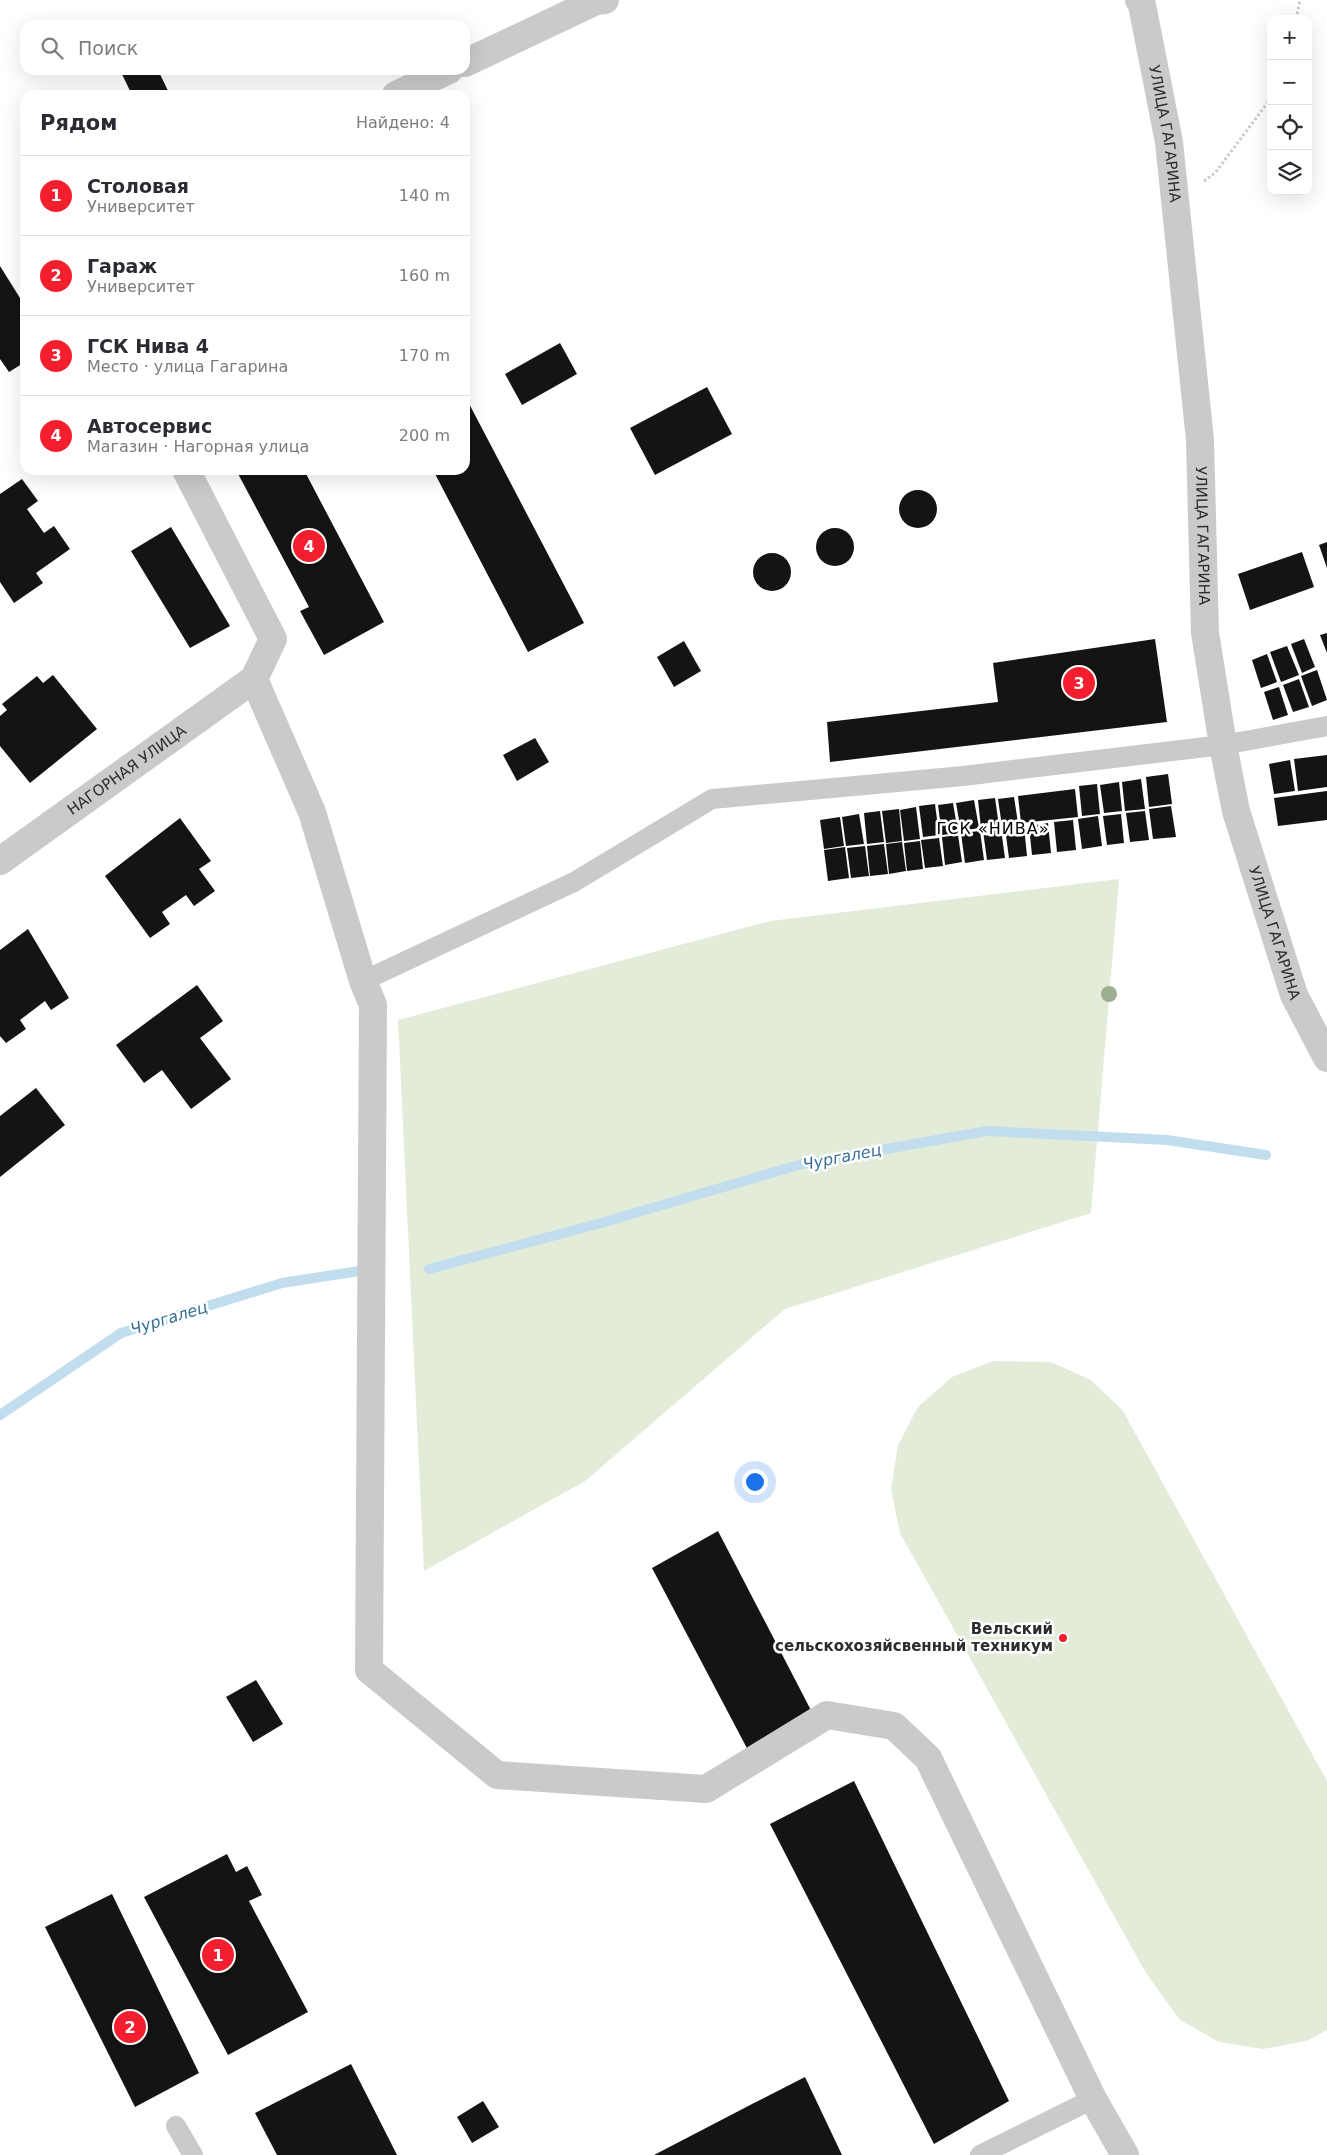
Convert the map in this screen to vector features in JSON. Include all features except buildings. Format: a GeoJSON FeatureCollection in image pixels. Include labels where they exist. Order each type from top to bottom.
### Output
{"type":"FeatureCollection","features":[{"type":"Feature","properties":{"kind":"street"},"geometry":{"type":"LineString","coordinates":[[470,60],[596,1],[605,0]]}},
{"type":"Feature","properties":{"kind":"street","name":"УЛИЦА ГАГАРИНА"},"geometry":{"type":"LineString","coordinates":[[1140,0],[1169,142],[1176,201],[1200,440],[1205,633],[1224,745],[1236,811],[1294,995],[1327,1058]]}},
{"type":"Feature","properties":{"kind":"street"},"geometry":{"type":"LineString","coordinates":[[407,90],[438,75]]}},
{"type":"Feature","properties":{"kind":"street"},"geometry":{"type":"LineString","coordinates":[[189,475],[273,639],[254,679],[312,812],[362,981],[373,1005],[369,1670],[497,1775],[706,1789],[827,1715],[894,1726],[928,1758],[1093,2099],[1124,2155]]}},
{"type":"Feature","properties":{"kind":"street","name":"НАГОРНАЯ УЛИЦА"},"geometry":{"type":"LineString","coordinates":[[0,861],[254,679]]}},
{"type":"Feature","properties":{"kind":"lane"},"geometry":{"type":"LineString","coordinates":[[362,981],[574,882],[712,799],[963,776],[1224,745],[1327,726]]}},
{"type":"Feature","properties":{"kind":"lane"},"geometry":{"type":"LineString","coordinates":[[980,2155],[1093,2099]]}},
{"type":"Feature","properties":{"kind":"lane"},"geometry":{"type":"LineString","coordinates":[[176,2126],[193,2155]]}},
{"type":"Feature","properties":{"kind":"path"},"geometry":{"type":"LineString","coordinates":[[1297,15],[1300,0]]}},
{"type":"Feature","properties":{"kind":"path"},"geometry":{"type":"LineString","coordinates":[[1176,201],[1215,173],[1267,103]]}},
{"type":"Feature","properties":{"kind":"green space"},"geometry":{"type":"Polygon","coordinates":[[[1119,879],[1091,1213],[785,1309],[585,1481],[424,1571],[398,1020],[770,921],[1119,879]]]}},
{"type":"Feature","properties":{"kind":"green space"},"geometry":{"type":"Polygon","coordinates":[[[993,1361],[1051,1362],[1091,1380],[1123,1411],[1327,1781],[1327,2030],[1307,2041],[1263,2049],[1219,2042],[1180,2020],[1146,1973],[900,1533],[891,1489],[898,1445],[918,1407],[952,1377],[993,1361]]]}},
{"type":"Feature","properties":{"kind":"waterway","name":"Чургалец"},"geometry":{"type":"LineString","coordinates":[[429,1269],[601,1223],[802,1164],[987,1131],[1167,1140],[1266,1155]]}},
{"type":"Feature","properties":{"kind":"waterway","name":"Чургалец"},"geometry":{"type":"LineString","coordinates":[[0,1415],[121,1333],[282,1283],[359,1271]]}},
{"type":"Feature","properties":{"kind":"place","name":"Автосервис"},"geometry":{"type":"Point","coordinates":[309,546]}},
{"type":"Feature","properties":{"kind":"place","name":"ГСК Нива 4"},"geometry":{"type":"Point","coordinates":[1079,683]}},
{"type":"Feature","properties":{"kind":"place","name":"Вельский сельскохозяйсвенный техникум"},"geometry":{"type":"Point","coordinates":[1063,1638]}},
{"type":"Feature","properties":{"kind":"place","name":"Столовая"},"geometry":{"type":"Point","coordinates":[218,1955]}},
{"type":"Feature","properties":{"kind":"place","name":"Гараж"},"geometry":{"type":"Point","coordinates":[130,2027]}},
{"type":"Feature","properties":{"kind":"district","name":"ГСК «НИВА»"},"geometry":{"type":"Point","coordinates":[993,828]}}]}
